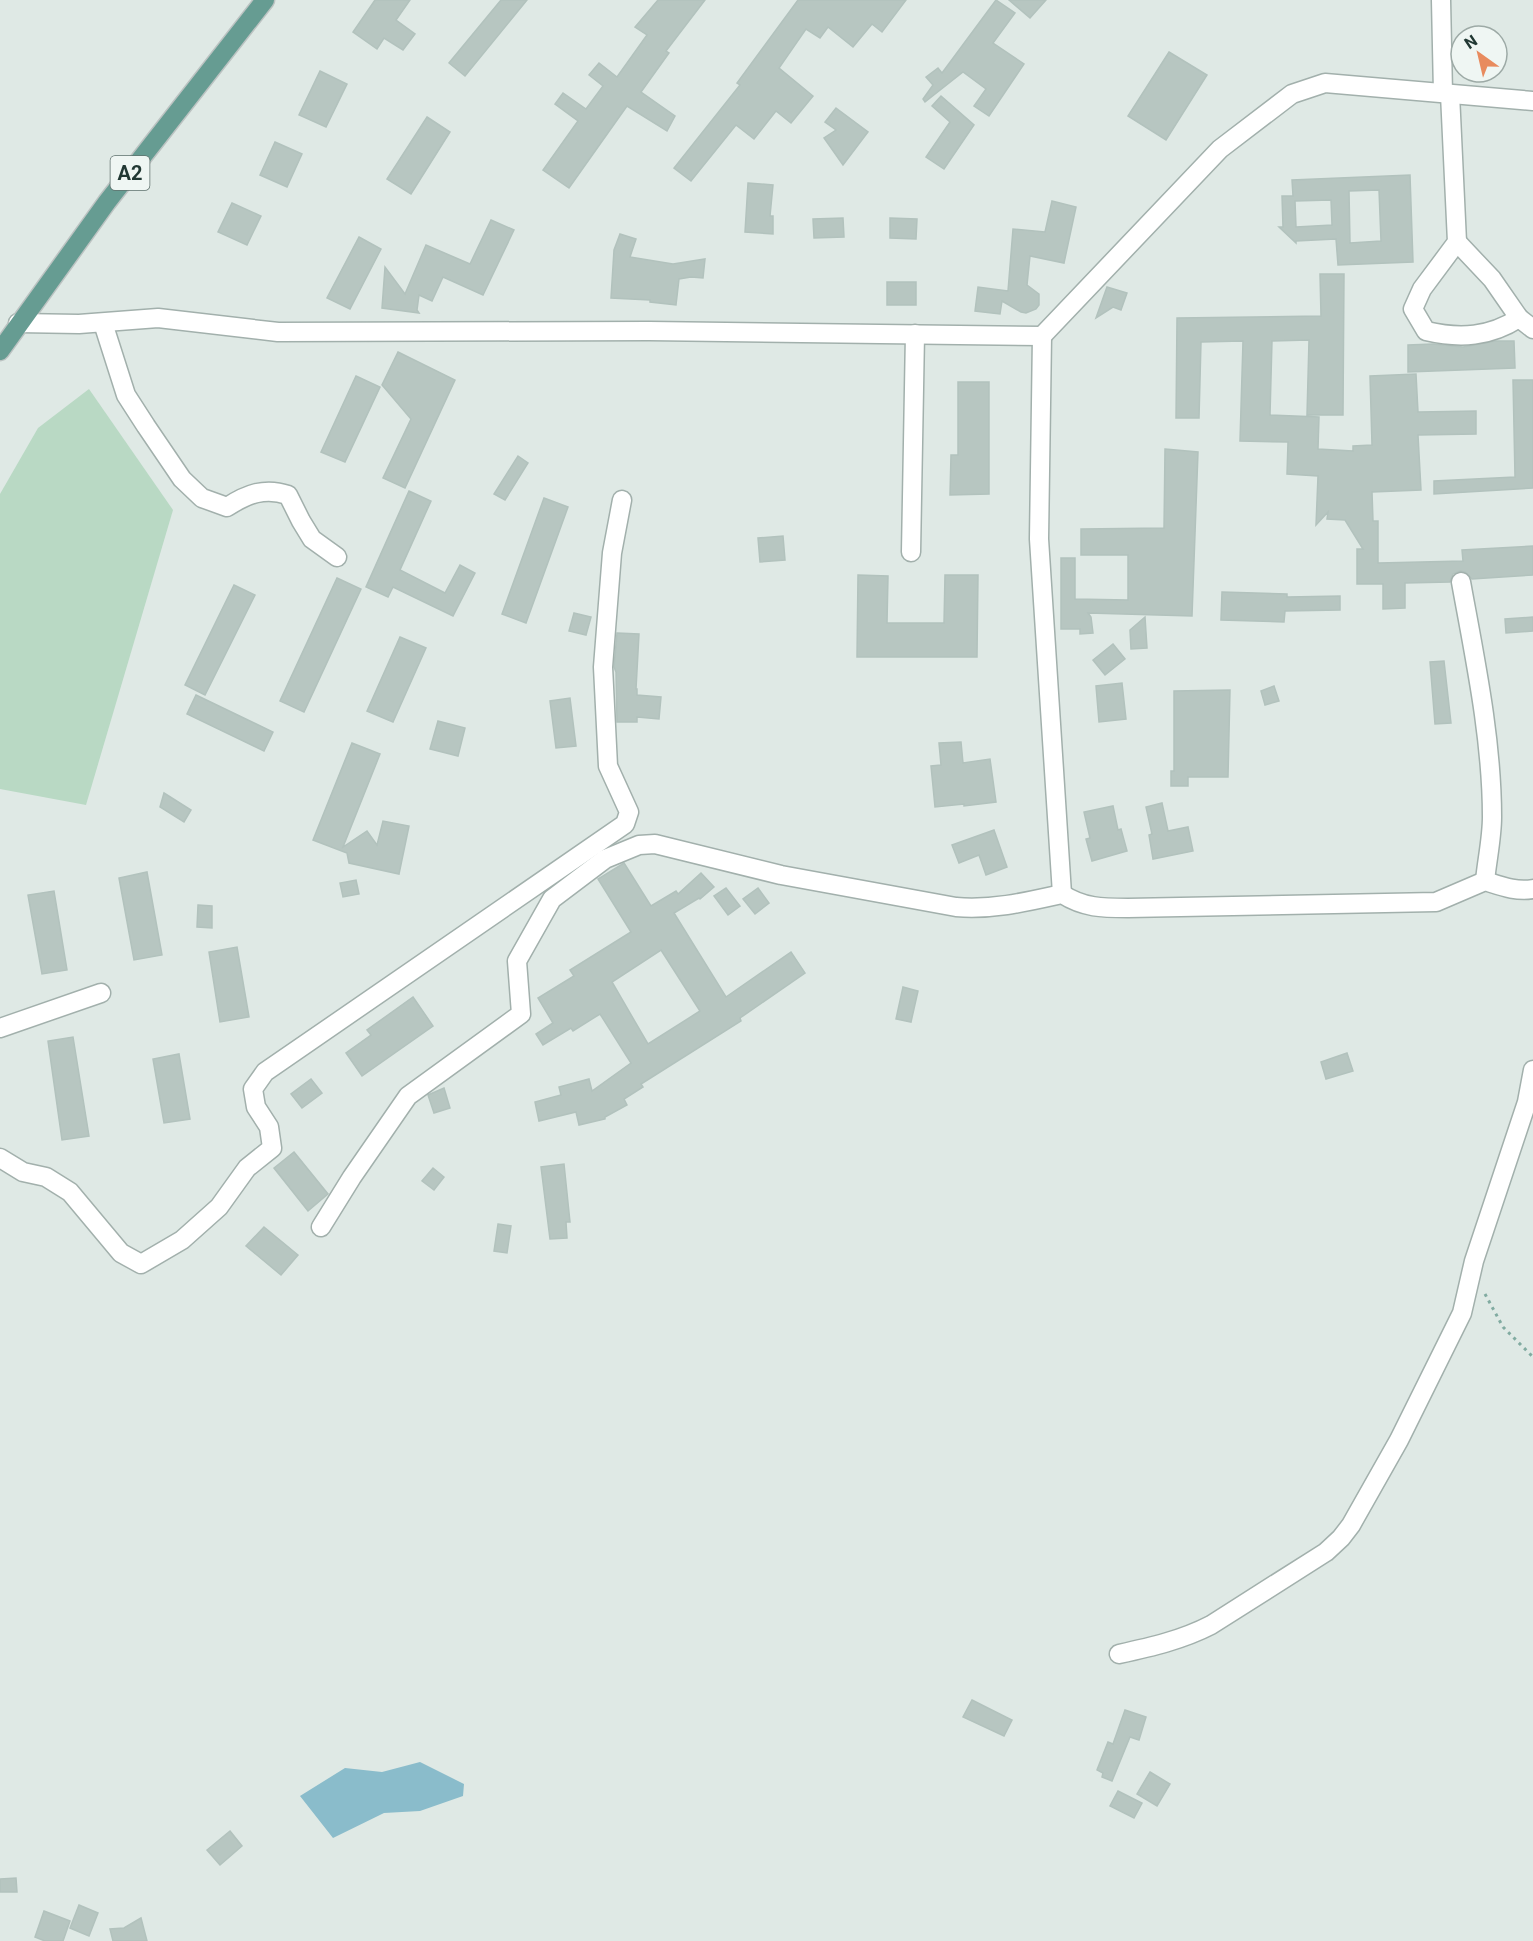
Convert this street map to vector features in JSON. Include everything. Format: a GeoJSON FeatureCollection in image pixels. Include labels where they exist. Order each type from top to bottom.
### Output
{"type":"FeatureCollection","features":[{"type":"Feature","properties":{"kind":"main road","name":"A2"},"geometry":{"type":"LineString","coordinates":[[0,351],[107,202],[265,0]]}},
{"type":"Feature","properties":{"kind":"street"},"geometry":{"type":"LineString","coordinates":[[1441,0],[1457,242],[1492,279],[1526,323],[1481,335],[1448,336],[1426,331],[1413,309],[1422,289],[1457,242]]}},
{"type":"Feature","properties":{"kind":"street"},"geometry":{"type":"LineString","coordinates":[[1062,894],[1039,539],[1042,336],[1220,149],[1292,94],[1325,83],[1533,101]]}},
{"type":"Feature","properties":{"kind":"street"},"geometry":{"type":"LineString","coordinates":[[18,323],[79,324],[158,318],[278,332],[459,330],[1042,336]]}},
{"type":"Feature","properties":{"kind":"street"},"geometry":{"type":"LineString","coordinates":[[103,322],[126,395],[182,479],[202,498],[227,507],[246,495],[275,490],[288,495],[312,539],[337,557]]}},
{"type":"Feature","properties":{"kind":"street"},"geometry":{"type":"LineString","coordinates":[[910,552],[915,334]]}},
{"type":"Feature","properties":{"kind":"street"},"geometry":{"type":"LineString","coordinates":[[0,1158],[23,1172],[46,1177],[70,1192],[121,1253],[141,1264],[182,1240],[219,1207],[247,1168],[272,1148],[269,1127],[256,1107],[253,1089],[265,1072],[625,824],[629,812],[608,766],[603,667],[612,553],[622,500]]}},
{"type":"Feature","properties":{"kind":"street"},"geometry":{"type":"LineString","coordinates":[[1461,582],[1490,764],[1492,820],[1485,881]]}},
{"type":"Feature","properties":{"kind":"street"},"geometry":{"type":"LineString","coordinates":[[321,1227],[408,1096],[520,1014],[517,961],[552,899],[605,859],[639,844],[655,844],[782,874],[956,907],[980,909],[1015,905],[1062,894],[1077,903],[1100,908],[1374,905],[1436,902],[1485,881],[1504,887],[1533,889]]}},
{"type":"Feature","properties":{"kind":"street"},"geometry":{"type":"LineString","coordinates":[[0,1028],[102,993]]}},
{"type":"Feature","properties":{"kind":"street"},"geometry":{"type":"LineString","coordinates":[[1119,1654],[1155,1646],[1195,1633],[1220,1620],[1326,1552],[1351,1525],[1399,1440],[1462,1313],[1474,1261],[1527,1102],[1533,1070]]}},
{"type":"Feature","properties":{"kind":"path"},"geometry":{"type":"LineString","coordinates":[[1483,1289],[1503,1327],[1533,1357]]}},
{"type":"Feature","properties":{"kind":"green space"},"geometry":{"type":"Polygon","coordinates":[[[89,389],[173,510],[86,805],[0,789],[0,494],[38,428],[89,389]]]}},
{"type":"Feature","properties":{"kind":"water"},"geometry":{"type":"Polygon","coordinates":[[[420,1762],[464,1784],[463,1796],[420,1811],[384,1813],[333,1838],[300,1796],[345,1768],[382,1772],[420,1762]]]}},
{"type":"Feature","properties":{"kind":"building"},"geometry":{"type":"Polygon","coordinates":[[[375,0],[410,0],[396,20],[415,34],[403,50],[384,38],[377,49],[353,32],[375,0]]]}},
{"type":"Feature","properties":{"kind":"building"},"geometry":{"type":"Polygon","coordinates":[[[501,0],[527,0],[465,76],[449,63],[501,0]]]}},
{"type":"Feature","properties":{"kind":"building"},"geometry":{"type":"Polygon","coordinates":[[[658,0],[705,0],[666,51],[669,53],[641,92],[675,116],[667,131],[627,106],[569,188],[543,170],[578,121],[555,104],[563,93],[586,109],[603,86],[589,75],[599,63],[617,77],[647,35],[635,27],[658,0]]]}},
{"type":"Feature","properties":{"kind":"building"},"geometry":{"type":"Polygon","coordinates":[[[798,0],[906,0],[882,32],[872,24],[853,47],[828,27],[820,38],[806,29],[779,68],[813,96],[791,123],[776,111],[754,139],[736,125],[691,181],[674,168],[740,85],[737,83],[798,0]]]}},
{"type":"Feature","properties":{"kind":"building"},"geometry":{"type":"Polygon","coordinates":[[[996,0],[1015,13],[993,43],[1024,64],[989,116],[974,106],[986,89],[963,72],[925,102],[923,99],[933,85],[926,77],[938,68],[942,73],[996,0]]]}},
{"type":"Feature","properties":{"kind":"building"},"geometry":{"type":"Polygon","coordinates":[[[1009,0],[1046,0],[1030,18],[1009,0]]]}},
{"type":"Feature","properties":{"kind":"building"},"geometry":{"type":"Polygon","coordinates":[[[1169,52],[1207,75],[1166,140],[1128,116],[1169,52]]]}},
{"type":"Feature","properties":{"kind":"building"},"geometry":{"type":"Polygon","coordinates":[[[320,71],[347,84],[326,127],[299,115],[320,71]]]}},
{"type":"Feature","properties":{"kind":"building"},"geometry":{"type":"Polygon","coordinates":[[[941,96],[974,125],[944,169],[926,157],[950,122],[932,106],[941,96]]]}},
{"type":"Feature","properties":{"kind":"building"},"geometry":{"type":"Polygon","coordinates":[[[836,108],[868,132],[843,165],[824,138],[836,130],[825,122],[836,108]]]}},
{"type":"Feature","properties":{"kind":"building"},"geometry":{"type":"Polygon","coordinates":[[[427,117],[450,132],[411,194],[387,179],[427,117]]]}},
{"type":"Feature","properties":{"kind":"building"},"geometry":{"type":"Polygon","coordinates":[[[275,142],[302,154],[287,187],[260,175],[275,142]]]}},
{"type":"Feature","properties":{"kind":"building"},"geometry":{"type":"Polygon","coordinates":[[[1410,175],[1413,262],[1338,265],[1336,239],[1296,241],[1296,243],[1279,227],[1283,227],[1282,196],[1293,196],[1292,180],[1410,175]],[[1379,190],[1349,191],[1350,243],[1381,241],[1379,190]],[[1331,200],[1295,201],[1296,227],[1332,225],[1331,200]]]}},
{"type":"Feature","properties":{"kind":"building"},"geometry":{"type":"Polygon","coordinates":[[[748,183],[773,185],[770,216],[773,216],[773,234],[745,232],[748,183]]]}},
{"type":"Feature","properties":{"kind":"building"},"geometry":{"type":"Polygon","coordinates":[[[1052,201],[1076,207],[1064,263],[1030,256],[1027,285],[1039,294],[1039,305],[1036,309],[1026,313],[1002,301],[1000,314],[975,311],[978,287],[1008,291],[1013,229],[1045,232],[1052,201]]]}},
{"type":"Feature","properties":{"kind":"building"},"geometry":{"type":"Polygon","coordinates":[[[232,203],[261,216],[247,245],[218,232],[232,203]]]}},
{"type":"Feature","properties":{"kind":"building"},"geometry":{"type":"Polygon","coordinates":[[[843,218],[844,237],[814,238],[813,219],[843,218]]]}},
{"type":"Feature","properties":{"kind":"building"},"geometry":{"type":"Polygon","coordinates":[[[890,218],[917,219],[916,239],[890,238],[890,218]]]}},
{"type":"Feature","properties":{"kind":"building"},"geometry":{"type":"Polygon","coordinates":[[[491,220],[514,230],[483,295],[443,277],[432,301],[419,295],[417,310],[419,313],[382,308],[385,267],[405,294],[426,245],[470,264],[491,220]]]}},
{"type":"Feature","properties":{"kind":"building"},"geometry":{"type":"Polygon","coordinates":[[[620,234],[636,239],[630,257],[673,264],[705,259],[703,278],[679,279],[676,305],[650,302],[650,300],[611,298],[614,250],[620,234]]]}},
{"type":"Feature","properties":{"kind":"building"},"geometry":{"type":"Polygon","coordinates":[[[359,237],[381,249],[350,309],[327,298],[359,237]]]}},
{"type":"Feature","properties":{"kind":"building"},"geometry":{"type":"Polygon","coordinates":[[[1320,274],[1344,274],[1343,415],[1307,415],[1309,340],[1272,341],[1270,415],[1319,417],[1318,449],[1353,451],[1353,446],[1372,445],[1370,376],[1416,374],[1418,412],[1476,411],[1476,434],[1418,435],[1421,490],[1372,492],[1373,521],[1378,521],[1378,563],[1463,561],[1462,550],[1533,546],[1533,575],[1472,579],[1465,572],[1460,571],[1453,574],[1450,582],[1405,583],[1405,608],[1383,609],[1383,584],[1357,584],[1357,549],[1363,549],[1345,520],[1327,519],[1328,512],[1316,525],[1318,476],[1287,474],[1288,442],[1240,441],[1243,341],[1201,342],[1199,418],[1176,418],[1177,318],[1321,316],[1320,274]]]}},
{"type":"Feature","properties":{"kind":"building"},"geometry":{"type":"Polygon","coordinates":[[[887,282],[916,282],[916,305],[887,305],[887,282]]]}},
{"type":"Feature","properties":{"kind":"building"},"geometry":{"type":"Polygon","coordinates":[[[1107,287],[1127,293],[1121,310],[1113,307],[1096,318],[1107,287]]]}},
{"type":"Feature","properties":{"kind":"building"},"geometry":{"type":"Polygon","coordinates":[[[1495,341],[1514,341],[1515,368],[1408,372],[1408,345],[1433,344],[1463,347],[1495,341]]]}},
{"type":"Feature","properties":{"kind":"building"},"geometry":{"type":"Polygon","coordinates":[[[398,352],[455,380],[405,488],[383,478],[411,419],[382,385],[398,352]]]}},
{"type":"Feature","properties":{"kind":"building"},"geometry":{"type":"Polygon","coordinates":[[[356,376],[380,387],[345,462],[321,452],[356,376]]]}},
{"type":"Feature","properties":{"kind":"building"},"geometry":{"type":"Polygon","coordinates":[[[1513,380],[1533,380],[1533,488],[1434,494],[1434,481],[1515,477],[1513,380]]]}},
{"type":"Feature","properties":{"kind":"building"},"geometry":{"type":"Polygon","coordinates":[[[958,382],[989,382],[989,494],[950,495],[951,455],[958,455],[958,382]]]}},
{"type":"Feature","properties":{"kind":"building"},"geometry":{"type":"Polygon","coordinates":[[[1165,449],[1198,452],[1192,616],[1088,613],[1091,617],[1093,633],[1080,634],[1080,629],[1061,629],[1061,558],[1075,558],[1075,599],[1128,600],[1128,555],[1081,555],[1081,529],[1164,528],[1165,449]]]}},
{"type":"Feature","properties":{"kind":"building"},"geometry":{"type":"Polygon","coordinates":[[[518,456],[528,463],[505,500],[494,494],[518,456]]]}},
{"type":"Feature","properties":{"kind":"building"},"geometry":{"type":"Polygon","coordinates":[[[409,491],[431,501],[400,570],[445,593],[460,565],[475,573],[453,616],[393,587],[388,597],[366,587],[409,491]]]}},
{"type":"Feature","properties":{"kind":"building"},"geometry":{"type":"Polygon","coordinates":[[[544,498],[568,507],[526,623],[502,614],[544,498]]]}},
{"type":"Feature","properties":{"kind":"building"},"geometry":{"type":"Polygon","coordinates":[[[783,536],[785,560],[760,562],[758,538],[783,536]]]}},
{"type":"Feature","properties":{"kind":"building"},"geometry":{"type":"Polygon","coordinates":[[[858,575],[888,576],[887,623],[944,623],[945,575],[978,575],[977,657],[857,657],[858,575]]]}},
{"type":"Feature","properties":{"kind":"building"},"geometry":{"type":"Polygon","coordinates":[[[337,578],[361,589],[304,712],[280,701],[337,578]]]}},
{"type":"Feature","properties":{"kind":"building"},"geometry":{"type":"Polygon","coordinates":[[[234,585],[255,595],[205,695],[185,685],[234,585]]]}},
{"type":"Feature","properties":{"kind":"building"},"geometry":{"type":"Polygon","coordinates":[[[1222,592],[1287,594],[1287,597],[1340,596],[1340,610],[1285,611],[1284,622],[1221,620],[1222,592]]]}},
{"type":"Feature","properties":{"kind":"building"},"geometry":{"type":"Polygon","coordinates":[[[574,613],[591,617],[586,635],[569,631],[574,613]]]}},
{"type":"Feature","properties":{"kind":"building"},"geometry":{"type":"Polygon","coordinates":[[[1145,617],[1147,648],[1131,649],[1130,630],[1145,617]]]}},
{"type":"Feature","properties":{"kind":"building"},"geometry":{"type":"Polygon","coordinates":[[[1533,617],[1533,631],[1506,633],[1505,619],[1533,617]]]}},
{"type":"Feature","properties":{"kind":"building"},"geometry":{"type":"Polygon","coordinates":[[[617,633],[639,634],[637,695],[661,697],[659,719],[637,717],[637,722],[617,722],[614,667],[617,633]]]}},
{"type":"Feature","properties":{"kind":"building"},"geometry":{"type":"Polygon","coordinates":[[[400,637],[426,648],[393,722],[367,711],[400,637]]]}},
{"type":"Feature","properties":{"kind":"building"},"geometry":{"type":"Polygon","coordinates":[[[1113,644],[1125,659],[1105,675],[1093,660],[1113,644]]]}},
{"type":"Feature","properties":{"kind":"building"},"geometry":{"type":"Polygon","coordinates":[[[1444,661],[1451,723],[1435,724],[1430,662],[1444,661]]]}},
{"type":"Feature","properties":{"kind":"building"},"geometry":{"type":"Polygon","coordinates":[[[1122,683],[1126,719],[1099,722],[1096,686],[1122,683]]]}},
{"type":"Feature","properties":{"kind":"building"},"geometry":{"type":"Polygon","coordinates":[[[1274,686],[1279,701],[1265,705],[1261,691],[1274,686]]]}},
{"type":"Feature","properties":{"kind":"building"},"geometry":{"type":"Polygon","coordinates":[[[1230,690],[1228,777],[1188,777],[1188,786],[1171,786],[1171,771],[1174,771],[1174,691],[1230,690]]]}},
{"type":"Feature","properties":{"kind":"building"},"geometry":{"type":"Polygon","coordinates":[[[196,695],[273,732],[264,751],[187,714],[196,695]]]}},
{"type":"Feature","properties":{"kind":"building"},"geometry":{"type":"Polygon","coordinates":[[[570,698],[576,746],[556,748],[550,701],[570,698]]]}},
{"type":"Feature","properties":{"kind":"building"},"geometry":{"type":"Polygon","coordinates":[[[438,721],[465,728],[458,756],[430,749],[438,721]]]}},
{"type":"Feature","properties":{"kind":"building"},"geometry":{"type":"Polygon","coordinates":[[[961,742],[963,763],[990,759],[996,802],[935,807],[931,766],[941,765],[939,743],[961,742]]]}},
{"type":"Feature","properties":{"kind":"building"},"geometry":{"type":"Polygon","coordinates":[[[352,743],[380,754],[343,847],[367,831],[377,845],[383,821],[409,826],[399,874],[349,863],[347,853],[313,840],[352,743]]]}},
{"type":"Feature","properties":{"kind":"building"},"geometry":{"type":"Polygon","coordinates":[[[164,793],[191,810],[184,822],[160,807],[164,793]]]}},
{"type":"Feature","properties":{"kind":"building"},"geometry":{"type":"Polygon","coordinates":[[[1162,803],[1168,831],[1188,827],[1193,851],[1153,859],[1149,835],[1152,834],[1146,807],[1162,803]]]}},
{"type":"Feature","properties":{"kind":"building"},"geometry":{"type":"Polygon","coordinates":[[[1113,806],[1118,830],[1121,829],[1127,851],[1092,861],[1086,839],[1090,838],[1084,812],[1113,806]]]}},
{"type":"Feature","properties":{"kind":"building"},"geometry":{"type":"Polygon","coordinates":[[[994,830],[1007,867],[986,875],[979,855],[959,863],[952,845],[994,830]]]}},
{"type":"Feature","properties":{"kind":"building"},"geometry":{"type":"Polygon","coordinates":[[[624,863],[651,906],[676,891],[678,894],[701,873],[714,887],[700,899],[674,913],[726,997],[791,952],[805,973],[740,1018],[741,1021],[641,1084],[643,1087],[624,1099],[627,1105],[605,1119],[579,1125],[576,1112],[539,1121],[535,1102],[561,1095],[559,1087],[589,1079],[592,1091],[631,1063],[600,1014],[573,1031],[571,1028],[543,1045],[536,1034],[553,1023],[538,998],[574,976],[570,970],[631,932],[598,879],[624,863]],[[661,950],[612,982],[648,1044],[700,1011],[661,950]]]}},
{"type":"Feature","properties":{"kind":"building"},"geometry":{"type":"Polygon","coordinates":[[[147,872],[162,955],[134,960],[119,878],[147,872]]]}},
{"type":"Feature","properties":{"kind":"building"},"geometry":{"type":"Polygon","coordinates":[[[356,880],[359,894],[343,897],[340,883],[356,880]]]}},
{"type":"Feature","properties":{"kind":"building"},"geometry":{"type":"Polygon","coordinates":[[[726,888],[740,906],[728,915],[714,896],[726,888]]]}},
{"type":"Feature","properties":{"kind":"building"},"geometry":{"type":"Polygon","coordinates":[[[758,888],[769,903],[755,914],[743,899],[758,888]]]}},
{"type":"Feature","properties":{"kind":"building"},"geometry":{"type":"Polygon","coordinates":[[[54,891],[67,970],[42,974],[28,895],[54,891]]]}},
{"type":"Feature","properties":{"kind":"building"},"geometry":{"type":"Polygon","coordinates":[[[198,905],[212,906],[212,928],[197,927],[198,905]]]}},
{"type":"Feature","properties":{"kind":"building"},"geometry":{"type":"Polygon","coordinates":[[[237,947],[249,1017],[220,1022],[209,952],[237,947]]]}},
{"type":"Feature","properties":{"kind":"building"},"geometry":{"type":"Polygon","coordinates":[[[903,987],[918,991],[911,1022],[896,1019],[903,987]]]}},
{"type":"Feature","properties":{"kind":"building"},"geometry":{"type":"Polygon","coordinates":[[[413,997],[433,1026],[362,1076],[346,1053],[371,1035],[367,1030],[413,997]]]}},
{"type":"Feature","properties":{"kind":"building"},"geometry":{"type":"Polygon","coordinates":[[[73,1037],[89,1136],[62,1140],[48,1041],[73,1037]]]}},
{"type":"Feature","properties":{"kind":"building"},"geometry":{"type":"Polygon","coordinates":[[[1347,1053],[1353,1071],[1326,1079],[1321,1062],[1347,1053]]]}},
{"type":"Feature","properties":{"kind":"building"},"geometry":{"type":"Polygon","coordinates":[[[179,1054],[190,1119],[164,1123],[153,1059],[179,1054]]]}},
{"type":"Feature","properties":{"kind":"building"},"geometry":{"type":"Polygon","coordinates":[[[311,1079],[322,1093],[302,1108],[291,1094],[311,1079]]]}},
{"type":"Feature","properties":{"kind":"building"},"geometry":{"type":"Polygon","coordinates":[[[444,1088],[450,1108],[434,1113],[428,1095],[444,1088]]]}},
{"type":"Feature","properties":{"kind":"building"},"geometry":{"type":"Polygon","coordinates":[[[294,1152],[328,1194],[308,1211],[274,1168],[294,1152]]]}},
{"type":"Feature","properties":{"kind":"building"},"geometry":{"type":"Polygon","coordinates":[[[564,1164],[570,1222],[566,1222],[567,1238],[550,1239],[541,1167],[564,1164]]]}},
{"type":"Feature","properties":{"kind":"building"},"geometry":{"type":"Polygon","coordinates":[[[433,1168],[444,1177],[434,1190],[422,1181],[433,1168]]]}},
{"type":"Feature","properties":{"kind":"building"},"geometry":{"type":"Polygon","coordinates":[[[498,1224],[511,1226],[507,1253],[494,1251],[498,1224]]]}},
{"type":"Feature","properties":{"kind":"building"},"geometry":{"type":"Polygon","coordinates":[[[264,1227],[298,1255],[281,1275],[246,1246],[264,1227]]]}},
{"type":"Feature","properties":{"kind":"building"},"geometry":{"type":"Polygon","coordinates":[[[972,1700],[1012,1720],[1004,1736],[963,1717],[972,1700]]]}},
{"type":"Feature","properties":{"kind":"building"},"geometry":{"type":"Polygon","coordinates":[[[1125,1710],[1146,1717],[1139,1740],[1130,1737],[1112,1781],[1102,1777],[1103,1773],[1097,1770],[1108,1742],[1113,1744],[1125,1710]]]}},
{"type":"Feature","properties":{"kind":"building"},"geometry":{"type":"Polygon","coordinates":[[[1150,1772],[1170,1784],[1157,1806],[1137,1794],[1150,1772]]]}},
{"type":"Feature","properties":{"kind":"building"},"geometry":{"type":"Polygon","coordinates":[[[1118,1791],[1142,1803],[1134,1818],[1110,1806],[1118,1791]]]}},
{"type":"Feature","properties":{"kind":"building"},"geometry":{"type":"Polygon","coordinates":[[[230,1831],[242,1846],[220,1865],[207,1850],[230,1831]]]}},
{"type":"Feature","properties":{"kind":"building"},"geometry":{"type":"Polygon","coordinates":[[[16,1878],[17,1892],[0,1892],[0,1879],[16,1878]]]}},
{"type":"Feature","properties":{"kind":"building"},"geometry":{"type":"Polygon","coordinates":[[[79,1905],[98,1913],[89,1936],[70,1928],[79,1905]]]}},
{"type":"Feature","properties":{"kind":"building"},"geometry":{"type":"Polygon","coordinates":[[[44,1911],[70,1921],[63,1941],[45,1941],[35,1937],[44,1911]]]}},
{"type":"Feature","properties":{"kind":"building"},"geometry":{"type":"Polygon","coordinates":[[[141,1918],[147,1941],[113,1941],[110,1929],[124,1928],[141,1918]]]}}]}
